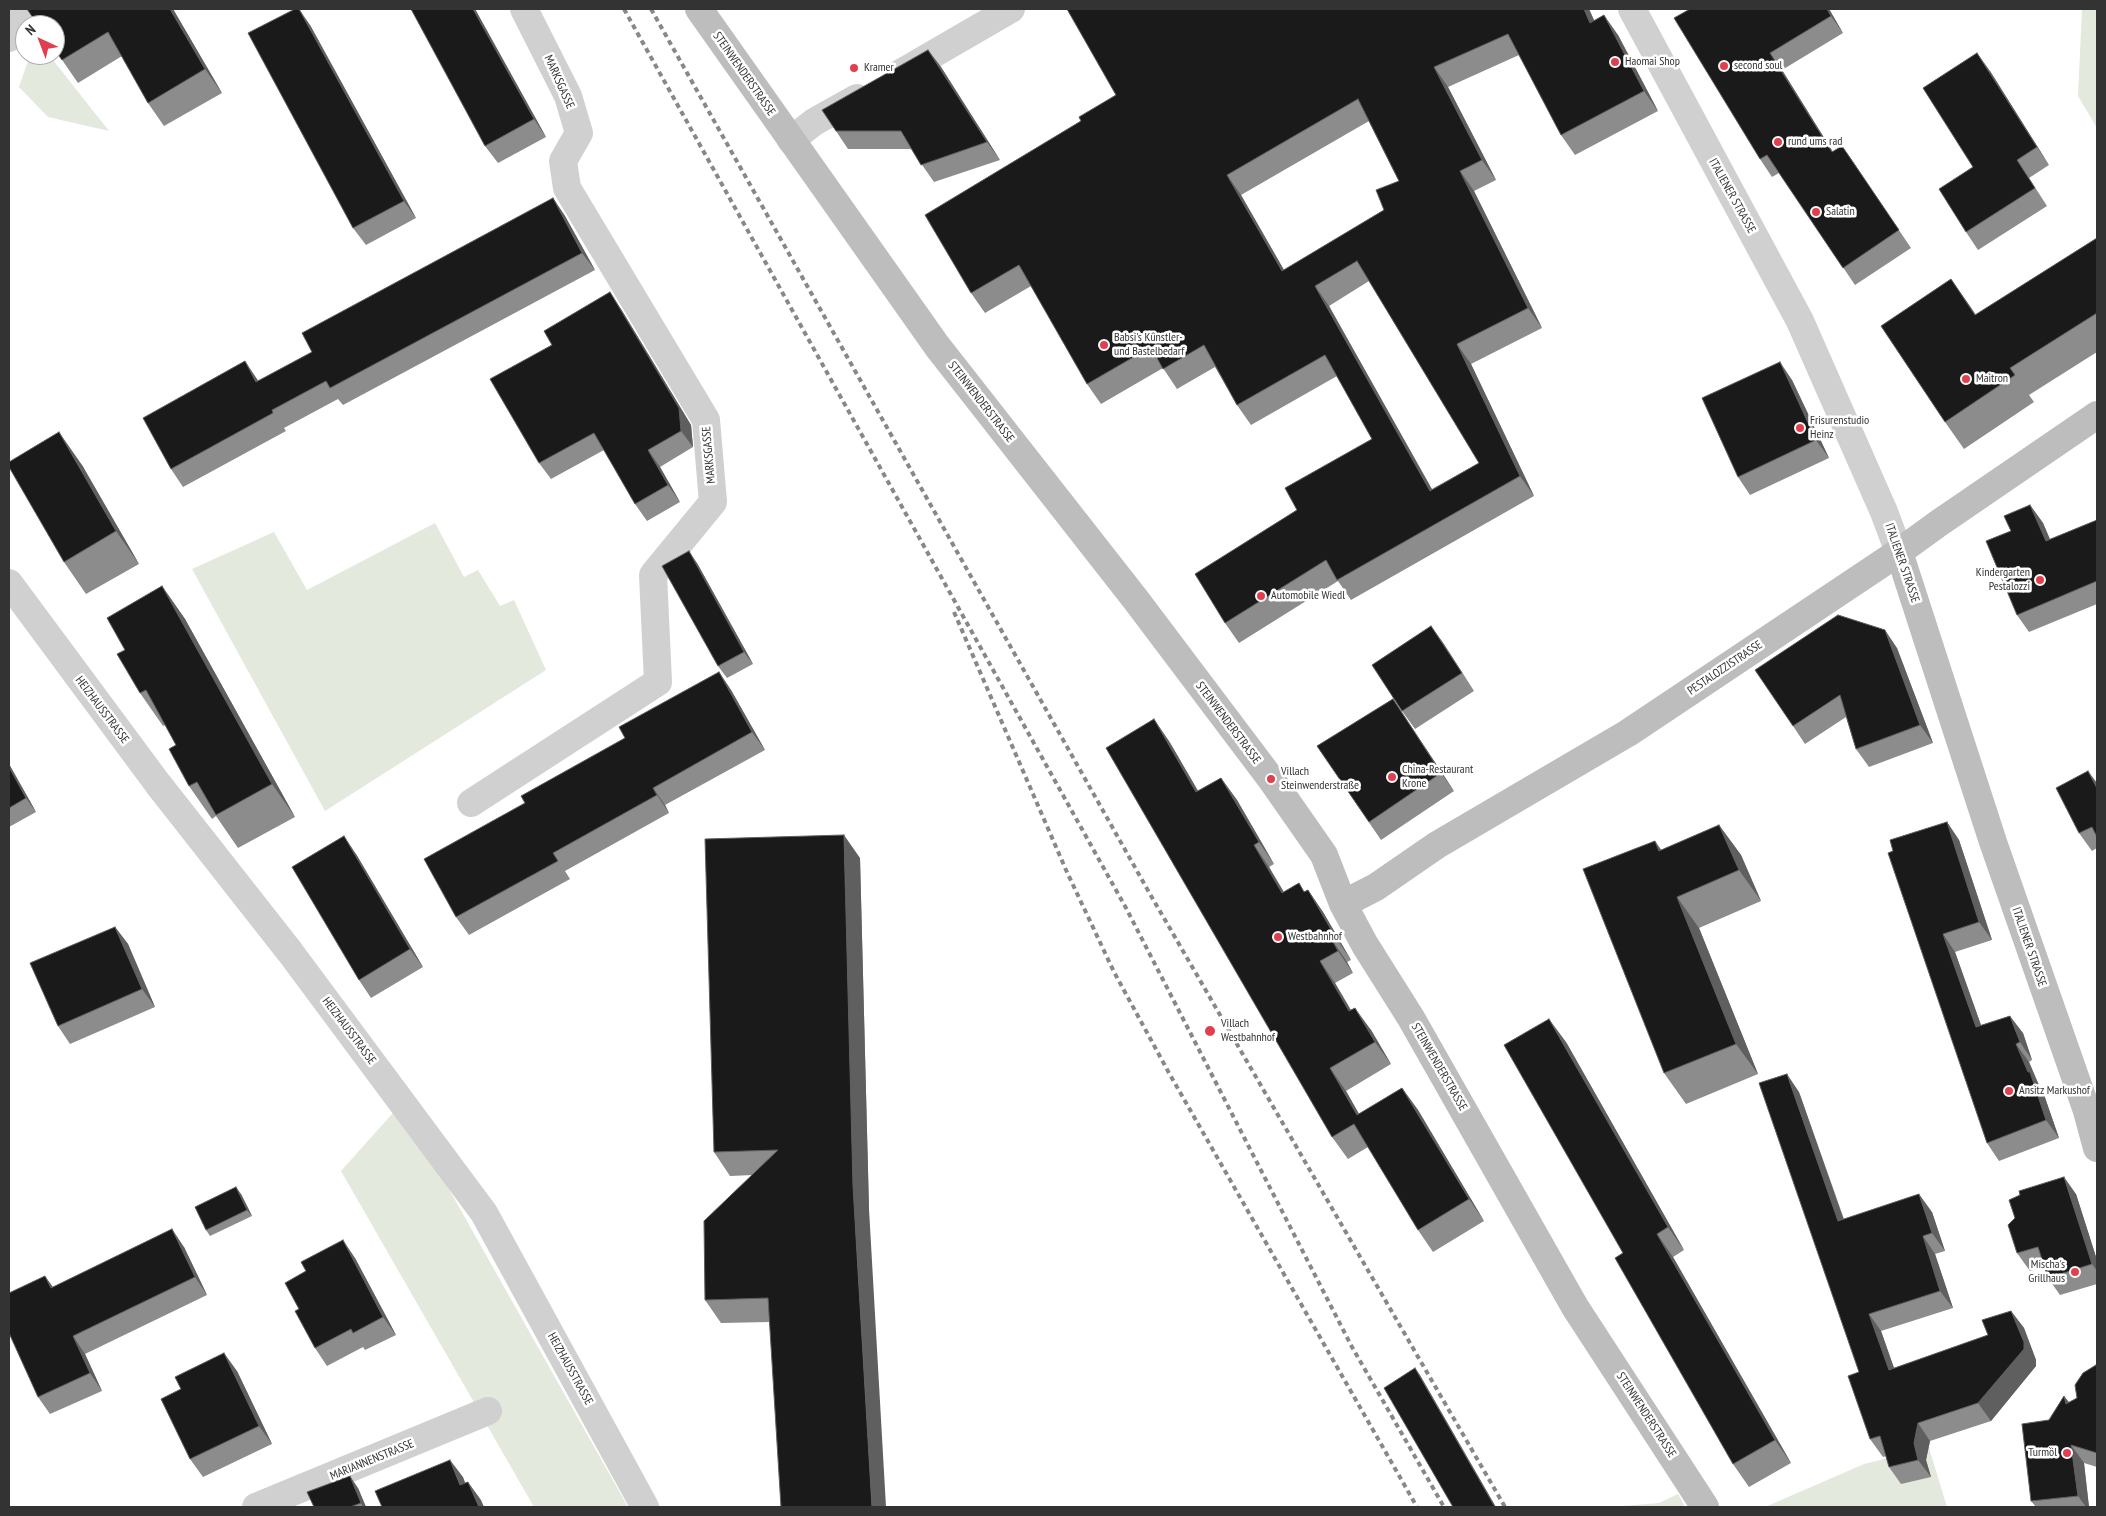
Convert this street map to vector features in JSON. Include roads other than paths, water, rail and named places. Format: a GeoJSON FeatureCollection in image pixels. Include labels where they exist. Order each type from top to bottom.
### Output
{"type":"FeatureCollection","features":[{"type":"Feature","properties":{"kind":"main road","name":"STEINWENDERSTRASSE"},"geometry":{"type":"LineString","coordinates":[[699,9],[937,346],[1136,600],[1271,779],[1324,855],[1343,904],[1365,945],[1411,1018],[1575,1307],[1705,1507]]}},
{"type":"Feature","properties":{"kind":"main road","name":"PESTALOZZISTRASSE"},"geometry":{"type":"LineString","coordinates":[[1343,904],[1376,887],[1437,845],[1628,733],[1899,552],[1938,523],[2097,415]]}},
{"type":"Feature","properties":{"kind":"main road","name":"ITALIENER STRASSE"},"geometry":{"type":"LineString","coordinates":[[1899,552],[1993,842],[2087,1111],[2097,1148]]}},
{"type":"Feature","properties":{"kind":"street"},"geometry":{"type":"LineString","coordinates":[[9,38],[22,9]]}},
{"type":"Feature","properties":{"kind":"street","name":"MARKSGASSE"},"geometry":{"type":"LineString","coordinates":[[470,803],[658,682],[653,576],[713,502],[706,420],[567,188],[562,161],[579,134],[568,96],[524,9]]}},
{"type":"Feature","properties":{"kind":"street"},"geometry":{"type":"LineString","coordinates":[[791,140],[814,122],[1011,9]]}},
{"type":"Feature","properties":{"kind":"street","name":"ITALIENER STRASSE"},"geometry":{"type":"LineString","coordinates":[[1632,9],[1800,321],[1884,512],[1899,552]]}},
{"type":"Feature","properties":{"kind":"street","name":"HEIZHAUSSTRASSE"},"geometry":{"type":"LineString","coordinates":[[9,583],[158,784],[296,960],[484,1213],[645,1507]]}},
{"type":"Feature","properties":{"kind":"street","name":"MARIANNENSTRASSE"},"geometry":{"type":"LineString","coordinates":[[256,1507],[488,1412]]}},
{"type":"Feature","properties":{"kind":"railway"},"geometry":{"type":"LineString","coordinates":[[624,9],[1126,908],[1352,1347],[1444,1507]]}},
{"type":"Feature","properties":{"kind":"railway"},"geometry":{"type":"LineString","coordinates":[[651,9],[1150,894],[1505,1507]]}},
{"type":"Feature","properties":{"kind":"railway"},"geometry":{"type":"LineString","coordinates":[[954,612],[1066,870],[1114,972],[1169,1073],[1417,1507]]}},
{"type":"Feature","properties":{"kind":"place","name":"Haomai Shop"},"geometry":{"type":"Point","coordinates":[1615,62]}},
{"type":"Feature","properties":{"kind":"place","name":"second soul"},"geometry":{"type":"Point","coordinates":[1724,66]}},
{"type":"Feature","properties":{"kind":"place","name":"Kramer"},"geometry":{"type":"Point","coordinates":[854,68]}},
{"type":"Feature","properties":{"kind":"place","name":"rund ums rad"},"geometry":{"type":"Point","coordinates":[1778,142]}},
{"type":"Feature","properties":{"kind":"place","name":"Salatin"},"geometry":{"type":"Point","coordinates":[1816,212]}},
{"type":"Feature","properties":{"kind":"place","name":"Babsi's Künstler- und Bastelbedarf"},"geometry":{"type":"Point","coordinates":[1104,345]}},
{"type":"Feature","properties":{"kind":"place","name":"Maitron"},"geometry":{"type":"Point","coordinates":[1966,379]}},
{"type":"Feature","properties":{"kind":"place","name":"Frisurenstudio Heinz"},"geometry":{"type":"Point","coordinates":[1800,428]}},
{"type":"Feature","properties":{"kind":"place","name":"Kindergarten Pestalozzi"},"geometry":{"type":"Point","coordinates":[2040,580]}},
{"type":"Feature","properties":{"kind":"place","name":"Automobile Wiedl"},"geometry":{"type":"Point","coordinates":[1261,596]}},
{"type":"Feature","properties":{"kind":"place","name":"China-Restaurant Krone"},"geometry":{"type":"Point","coordinates":[1392,777]}},
{"type":"Feature","properties":{"kind":"place","name":"Villach Steinwenderstraße"},"geometry":{"type":"Point","coordinates":[1271,779]}},
{"type":"Feature","properties":{"kind":"place","name":"Westbahnhof"},"geometry":{"type":"Point","coordinates":[1278,937]}},
{"type":"Feature","properties":{"kind":"place","name":"Villach Westbahnhof"},"geometry":{"type":"Point","coordinates":[1210,1031]}},
{"type":"Feature","properties":{"kind":"place","name":"Ansitz Markushof"},"geometry":{"type":"Point","coordinates":[2009,1091]}},
{"type":"Feature","properties":{"kind":"place","name":"Mischa's Grillhaus"},"geometry":{"type":"Point","coordinates":[2075,1272]}},
{"type":"Feature","properties":{"kind":"place","name":"Turmöl"},"geometry":{"type":"Point","coordinates":[2067,1453]}}]}
